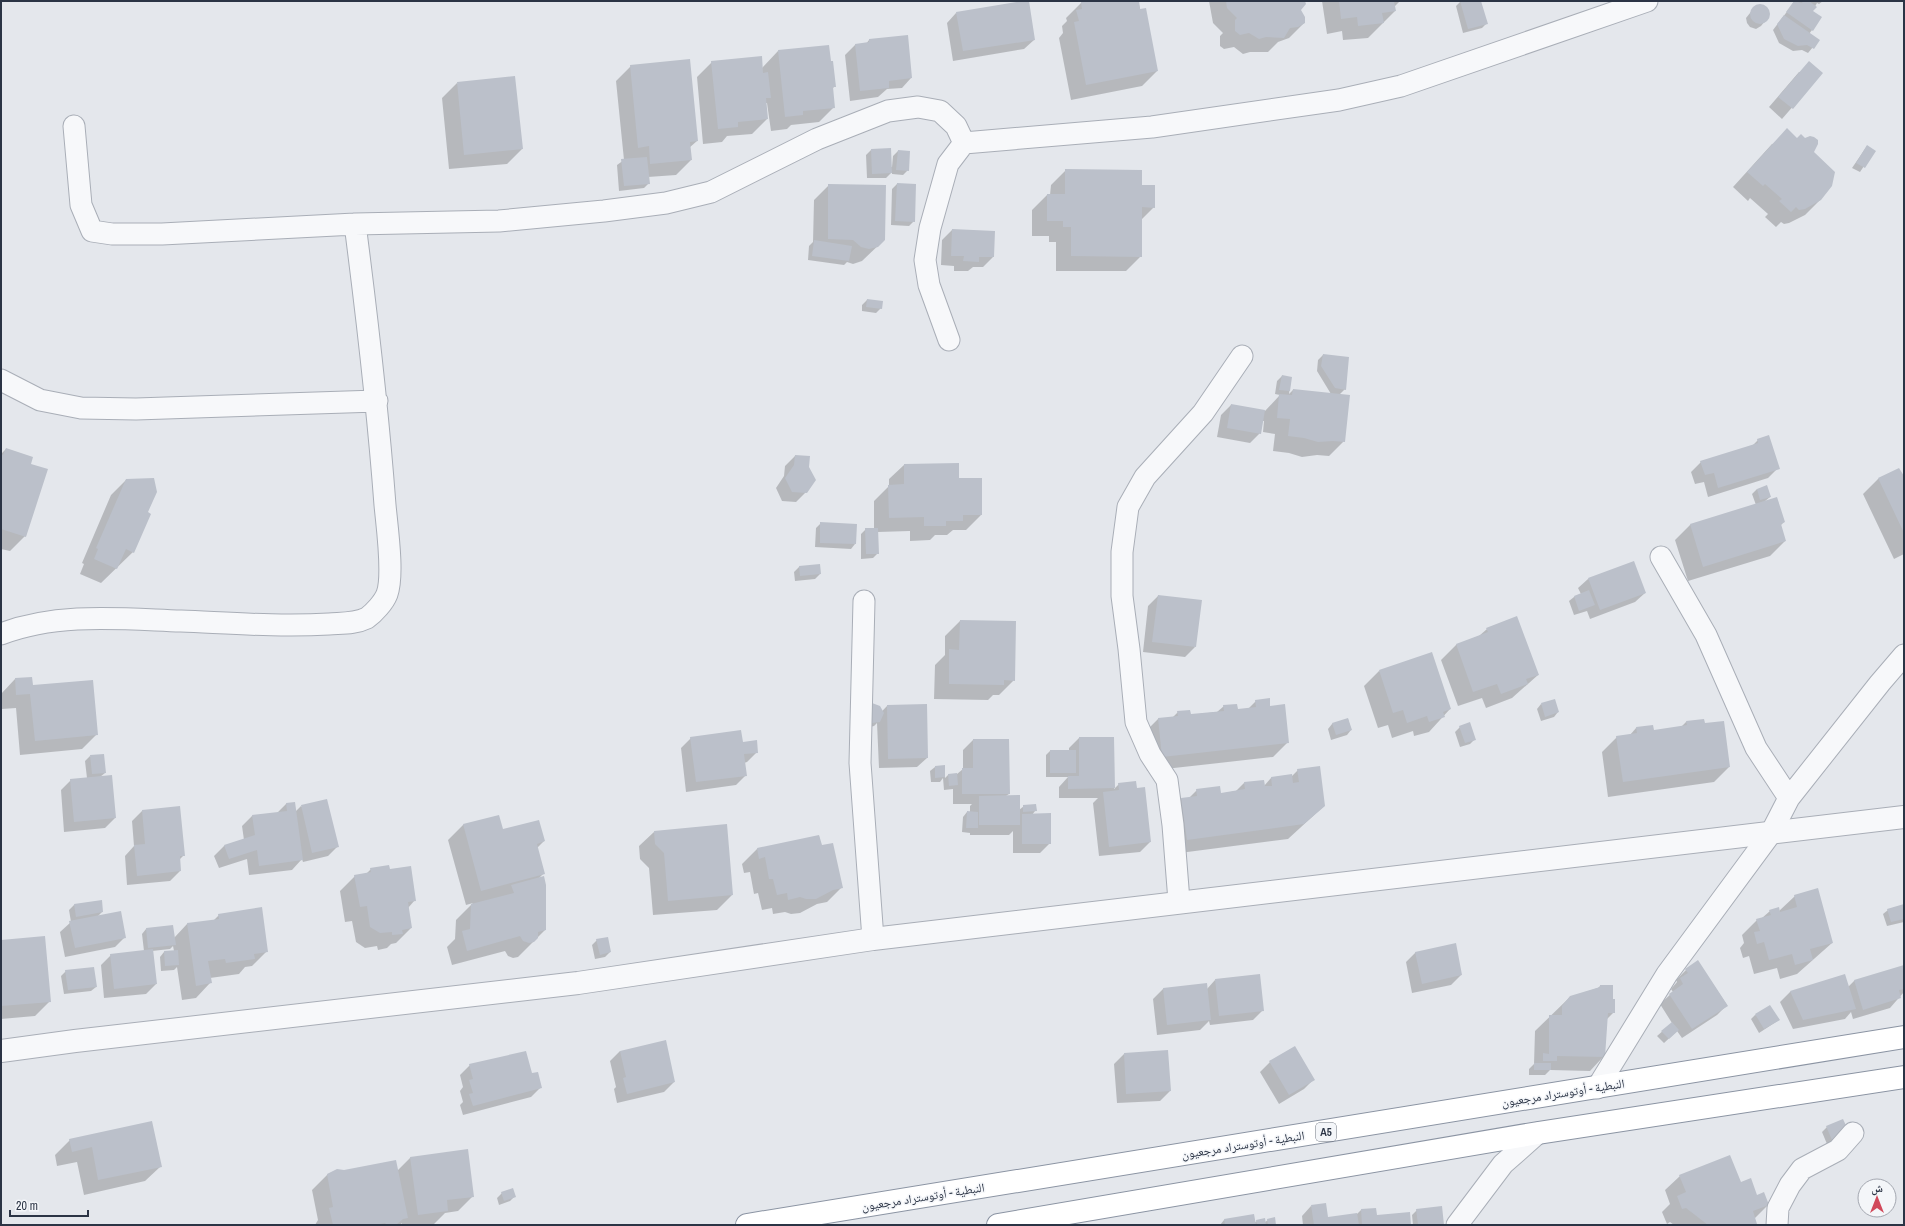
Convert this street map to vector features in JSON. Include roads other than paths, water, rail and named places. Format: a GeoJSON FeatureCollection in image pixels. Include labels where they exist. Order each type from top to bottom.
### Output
{"type":"FeatureCollection","features":[{"type":"Feature","properties":{"kind":"highway","name":"النبطية - أوتوستراد مرجعيون"},"geometry":{"type":"LineString","coordinates":[[747,1225],[1904,1037]]}},
{"type":"Feature","properties":{"kind":"highway"},"geometry":{"type":"LineString","coordinates":[[998,1225],[1538,1133],[1904,1077]]}},
{"type":"Feature","properties":{"kind":"street"},"geometry":{"type":"LineString","coordinates":[[949,340],[929,285],[925,260],[930,228],[948,164],[964,143],[1152,127],[1339,100],[1401,86],[1647,1]]}},
{"type":"Feature","properties":{"kind":"street"},"geometry":{"type":"LineString","coordinates":[[74,126],[81,205],[92,231],[112,234],[162,234],[355,224],[500,221],[604,212],[666,203],[710,192],[817,139],[888,111],[918,107],[940,111],[956,126],[964,143]]}},
{"type":"Feature","properties":{"kind":"street"},"geometry":{"type":"LineString","coordinates":[[1,634],[16,628],[41,622],[74,619],[137,619],[297,626],[352,623],[367,617],[378,607],[387,594],[390,576],[377,401],[355,224]]}},
{"type":"Feature","properties":{"kind":"street"},"geometry":{"type":"LineString","coordinates":[[1179,901],[1173,825],[1167,780],[1150,754],[1136,722],[1129,648],[1122,596],[1122,552],[1128,507],[1145,477],[1203,413],[1242,356]]}},
{"type":"Feature","properties":{"kind":"street"},"geometry":{"type":"LineString","coordinates":[[1,380],[40,400],[81,408],[136,409],[377,401]]}},
{"type":"Feature","properties":{"kind":"street"},"geometry":{"type":"LineString","coordinates":[[1661,557],[1706,635],[1756,748],[1789,798]]}},
{"type":"Feature","properties":{"kind":"street"},"geometry":{"type":"LineString","coordinates":[[864,601],[860,763],[873,939]]}},
{"type":"Feature","properties":{"kind":"street"},"geometry":{"type":"LineString","coordinates":[[1597,1088],[1667,974],[1771,833],[1789,798],[1904,655]]}},
{"type":"Feature","properties":{"kind":"street"},"geometry":{"type":"LineString","coordinates":[[1,1051],[75,1041],[578,983],[873,939],[1179,901],[1904,817]]}},
{"type":"Feature","properties":{"kind":"street"},"geometry":{"type":"LineString","coordinates":[[1457,1225],[1503,1164],[1538,1133]]}},
{"type":"Feature","properties":{"kind":"street"},"geometry":{"type":"LineString","coordinates":[[1777,1225],[1778,1208],[1790,1185],[1802,1169],[1838,1150],[1853,1133]]}}]}
